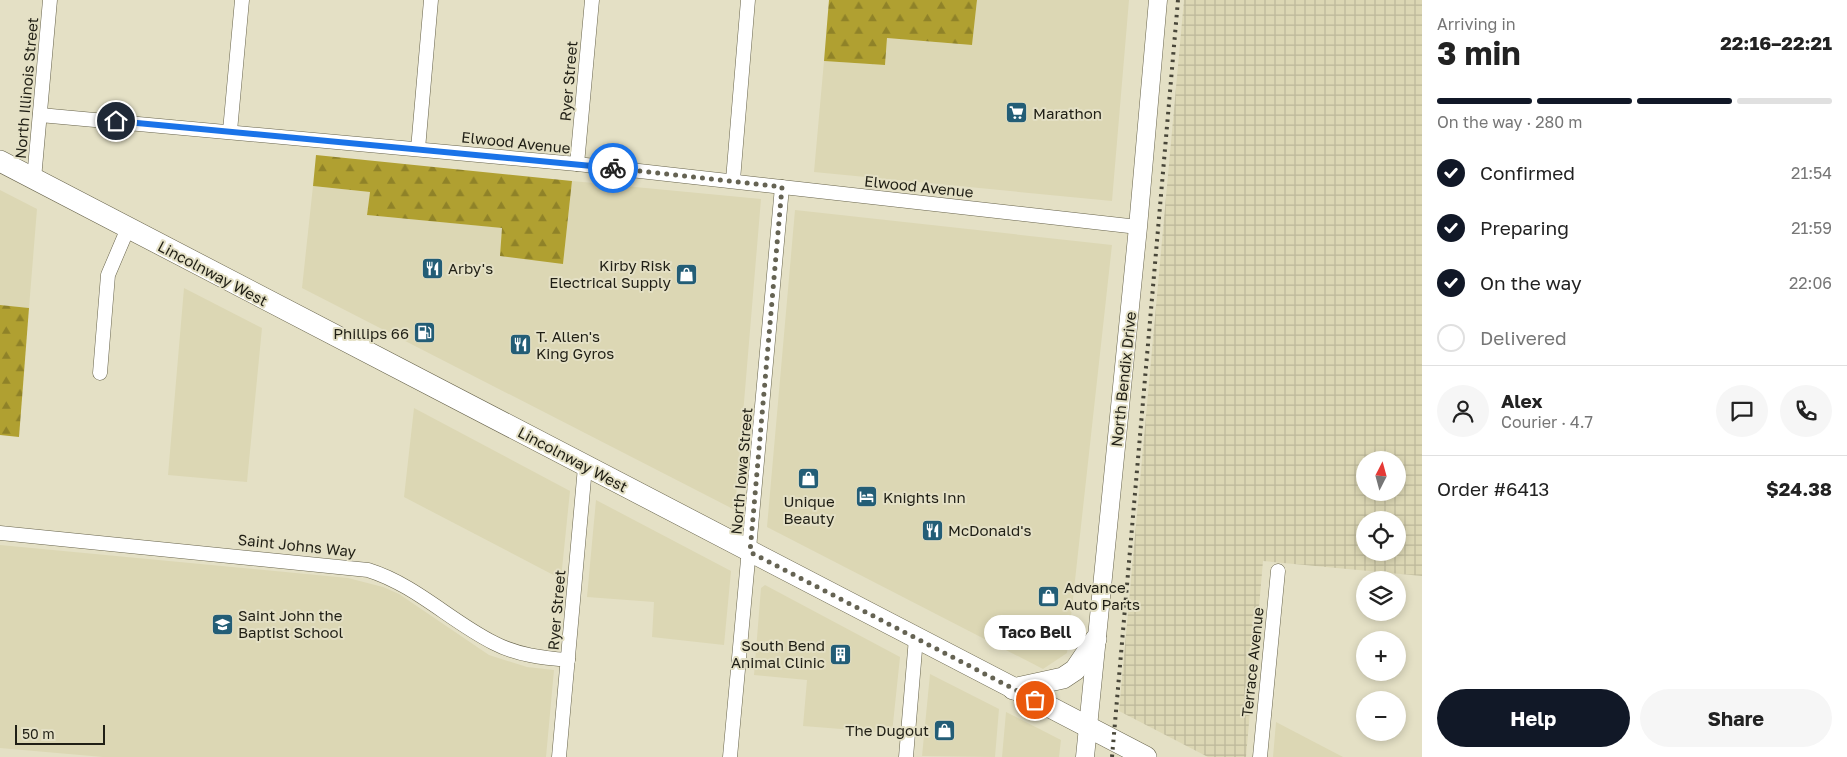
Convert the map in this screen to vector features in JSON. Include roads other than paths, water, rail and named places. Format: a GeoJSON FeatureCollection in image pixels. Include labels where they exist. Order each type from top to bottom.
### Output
{"type":"FeatureCollection","features":[{"type":"Feature","properties":{"kind":"main road","name":"Lincolnway West"},"geometry":{"type":"LineString","coordinates":[[0,161],[1145,757]]}},
{"type":"Feature","properties":{"kind":"main road"},"geometry":{"type":"LineString","coordinates":[[1013,689],[1063,678],[1075,670],[1096,639]]}},
{"type":"Feature","properties":{"kind":"street","name":"North Illinois Street"},"geometry":{"type":"LineString","coordinates":[[34,179],[50,0]]}},
{"type":"Feature","properties":{"kind":"street"},"geometry":{"type":"LineString","coordinates":[[230,131],[242,0]]}},
{"type":"Feature","properties":{"kind":"street"},"geometry":{"type":"LineString","coordinates":[[418,149],[431,0]]}},
{"type":"Feature","properties":{"kind":"street","name":"Ryer Street"},"geometry":{"type":"LineString","coordinates":[[578,164],[592,0]]}},
{"type":"Feature","properties":{"kind":"street"},"geometry":{"type":"LineString","coordinates":[[733,180],[748,0]]}},
{"type":"Feature","properties":{"kind":"street","name":"North Bendix Drive"},"geometry":{"type":"LineString","coordinates":[[1084,757],[1138,227],[1158,0]]}},
{"type":"Feature","properties":{"kind":"street","name":"Elwood Avenue"},"geometry":{"type":"LineString","coordinates":[[40,115],[578,164],[1138,227]]}},
{"type":"Feature","properties":{"kind":"street","name":"North Iowa Street"},"geometry":{"type":"LineString","coordinates":[[730,757],[782,187]]}},
{"type":"Feature","properties":{"kind":"street"},"geometry":{"type":"LineString","coordinates":[[100,373],[108,275],[128,228]]}},
{"type":"Feature","properties":{"kind":"street","name":"Ryer Street"},"geometry":{"type":"LineString","coordinates":[[559,757],[586,467]]}},
{"type":"Feature","properties":{"kind":"street","name":"Saint Johns Way"},"geometry":{"type":"LineString","coordinates":[[0,532],[368,570],[405,584],[495,644],[525,654],[568,660]]}},
{"type":"Feature","properties":{"kind":"street","name":"Terrace Avenue"},"geometry":{"type":"LineString","coordinates":[[1260,757],[1278,571]]}},
{"type":"Feature","properties":{"kind":"street"},"geometry":{"type":"LineString","coordinates":[[906,757],[916,638]]}},
{"type":"Feature","properties":{"kind":"street"},"geometry":{"type":"LineString","coordinates":[[559,757],[565,757]]}},
{"type":"Feature","properties":{"kind":"railway"},"geometry":{"type":"LineString","coordinates":[[1112,757],[1178,0]]}},
{"type":"Feature","properties":{"kind":"place","name":"Marathon"},"geometry":{"type":"Point","coordinates":[1017,113]}},
{"type":"Feature","properties":{"kind":"place","name":"Arby's"},"geometry":{"type":"Point","coordinates":[432,268]}},
{"type":"Feature","properties":{"kind":"place","name":"Kirby Risk Electrical Supply"},"geometry":{"type":"Point","coordinates":[687,274]}},
{"type":"Feature","properties":{"kind":"place","name":"Phillips 66"},"geometry":{"type":"Point","coordinates":[425,333]}},
{"type":"Feature","properties":{"kind":"place","name":"T. Allen's King Gyros"},"geometry":{"type":"Point","coordinates":[520,345]}},
{"type":"Feature","properties":{"kind":"place","name":"Unique Beauty"},"geometry":{"type":"Point","coordinates":[809,478]}},
{"type":"Feature","properties":{"kind":"place","name":"Knights Inn"},"geometry":{"type":"Point","coordinates":[867,497]}},
{"type":"Feature","properties":{"kind":"place","name":"McDonald's"},"geometry":{"type":"Point","coordinates":[932,530]}},
{"type":"Feature","properties":{"kind":"place","name":"Advance Auto Parts"},"geometry":{"type":"Point","coordinates":[1048,596]}},
{"type":"Feature","properties":{"kind":"place","name":"Saint John the Baptist School"},"geometry":{"type":"Point","coordinates":[222,624]}},
{"type":"Feature","properties":{"kind":"place","name":"South Bend Animal Clinic"},"geometry":{"type":"Point","coordinates":[841,654]}},
{"type":"Feature","properties":{"kind":"place","name":"Taco Bell"},"geometry":{"type":"Point","coordinates":[1035,700]}},
{"type":"Feature","properties":{"kind":"place","name":"The Dugout"},"geometry":{"type":"Point","coordinates":[945,730]}}]}
